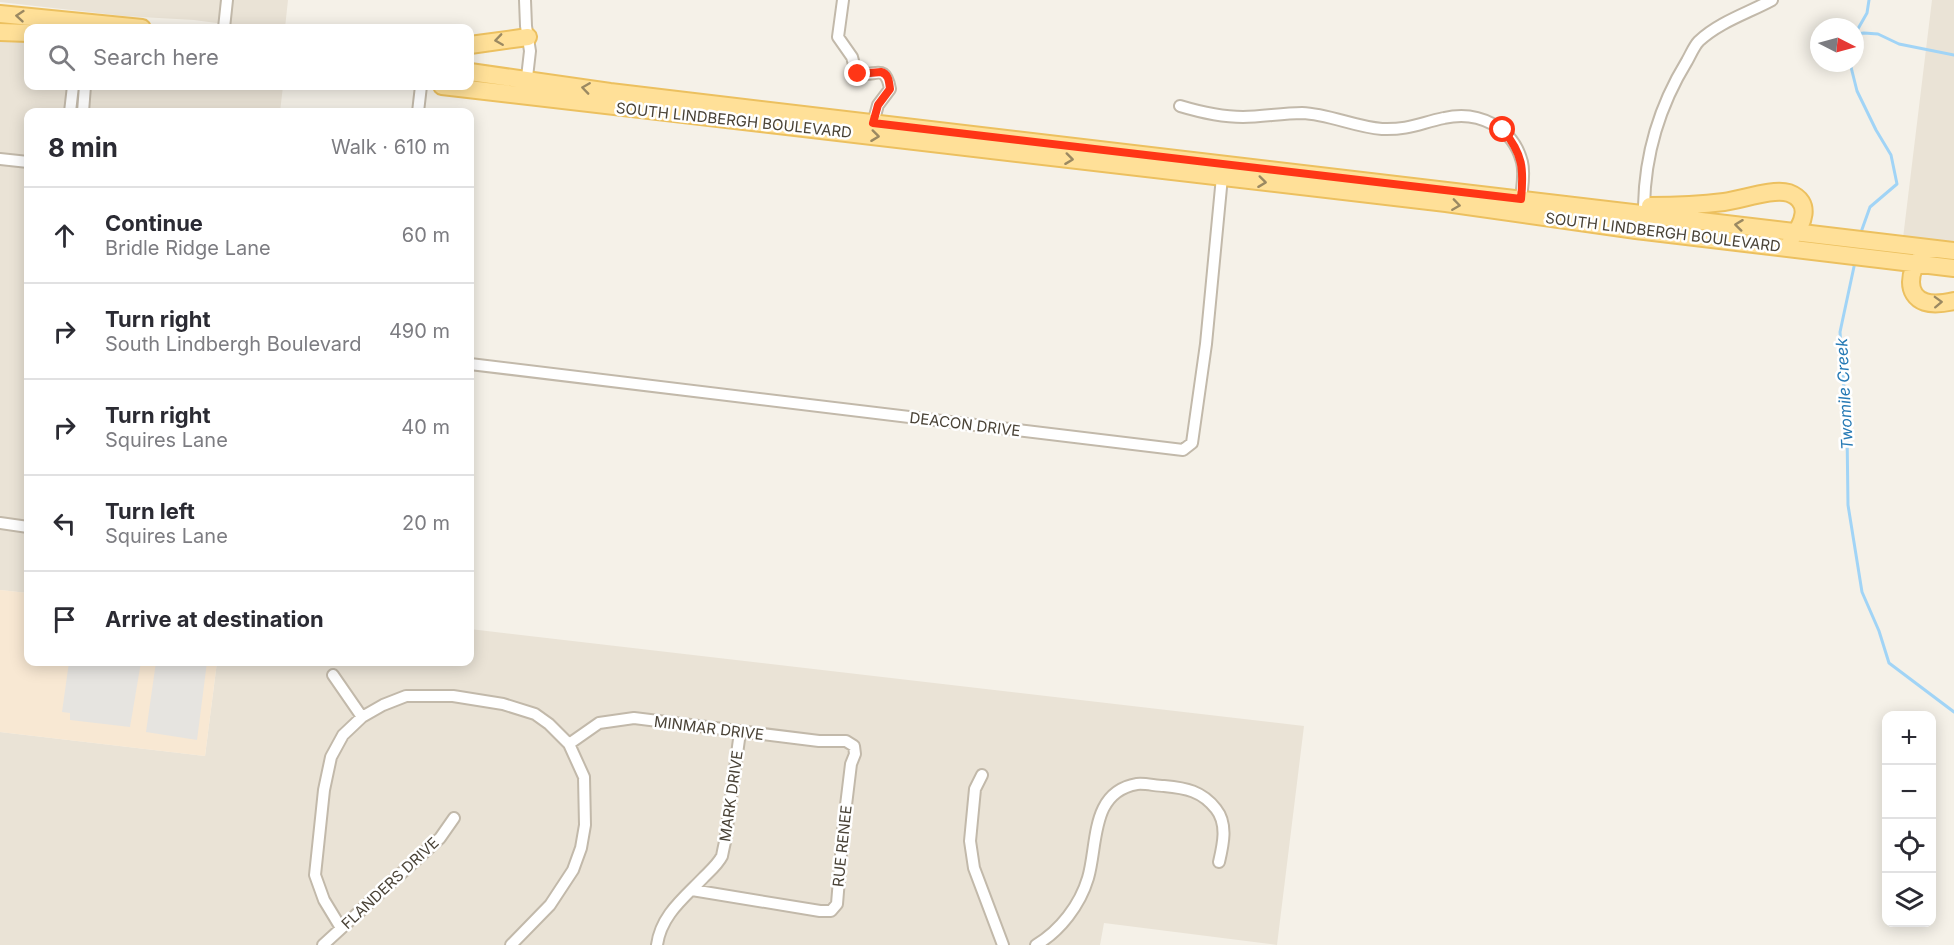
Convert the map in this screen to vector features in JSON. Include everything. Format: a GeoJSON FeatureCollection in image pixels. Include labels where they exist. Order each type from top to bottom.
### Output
{"type":"FeatureCollection","features":[{"type":"Feature","properties":{"kind":"main road"},"geometry":{"type":"LineString","coordinates":[[0,14],[66,24]]}},
{"type":"Feature","properties":{"kind":"main road"},"geometry":{"type":"LineString","coordinates":[[0,32],[24,33]]}},
{"type":"Feature","properties":{"kind":"main road"},"geometry":{"type":"LineString","coordinates":[[474,44],[528,37]]}},
{"type":"Feature","properties":{"kind":"main road","name":"SOUTH LINDBERGH BOULEVARD"},"geometry":{"type":"LineString","coordinates":[[474,73],[526,88],[1222,177],[1446,203],[1636,230],[1954,268]]}},
{"type":"Feature","properties":{"kind":"main road","name":"SOUTH LINDBERGH BOULEVARD"},"geometry":{"type":"LineString","coordinates":[[474,87],[610,92],[1946,250]]}},
{"type":"Feature","properties":{"kind":"main road"},"geometry":{"type":"LineString","coordinates":[[1619,211],[1644,206],[1727,202],[1782,192],[1795,196],[1803,207],[1804,219],[1790,240],[1775,247]]}},
{"type":"Feature","properties":{"kind":"main road"},"geometry":{"type":"LineString","coordinates":[[1946,250],[1923,255],[1915,264],[1911,274],[1912,288],[1916,297],[1924,302],[1933,304],[1954,301]]}},
{"type":"Feature","properties":{"kind":"street"},"geometry":{"type":"LineString","coordinates":[[224,24],[227,0]]}},
{"type":"Feature","properties":{"kind":"street"},"geometry":{"type":"LineString","coordinates":[[525,0],[530,51],[526,88]]}},
{"type":"Feature","properties":{"kind":"street"},"geometry":{"type":"LineString","coordinates":[[843,0],[838,37],[852,57],[856,72],[861,75],[881,72],[888,78],[890,89],[878,105],[873,123]]}},
{"type":"Feature","properties":{"kind":"street"},"geometry":{"type":"LineString","coordinates":[[1644,206],[1645,173],[1650,145],[1676,78],[1698,42],[1720,26],[1772,0]]}},
{"type":"Feature","properties":{"kind":"street"},"geometry":{"type":"LineString","coordinates":[[70,108],[73,90]]}},
{"type":"Feature","properties":{"kind":"street"},"geometry":{"type":"LineString","coordinates":[[83,108],[85,90]]}},
{"type":"Feature","properties":{"kind":"street"},"geometry":{"type":"LineString","coordinates":[[418,108],[420,90]]}},
{"type":"Feature","properties":{"kind":"street"},"geometry":{"type":"LineString","coordinates":[[1180,106],[1196,111],[1242,117],[1303,113],[1381,129],[1410,128],[1445,117],[1475,116],[1503,130],[1516,148],[1522,164],[1521,199]]}},
{"type":"Feature","properties":{"kind":"street"},"geometry":{"type":"LineString","coordinates":[[0,159],[24,161]]}},
{"type":"Feature","properties":{"kind":"street","name":"DEACON DRIVE"},"geometry":{"type":"LineString","coordinates":[[474,364],[1183,450],[1192,443],[1206,344],[1222,177]]}},
{"type":"Feature","properties":{"kind":"street"},"geometry":{"type":"LineString","coordinates":[[0,523],[24,526]]}},
{"type":"Feature","properties":{"kind":"street"},"geometry":{"type":"LineString","coordinates":[[333,675],[362,717]]}},
{"type":"Feature","properties":{"kind":"street"},"geometry":{"type":"LineString","coordinates":[[341,928],[324,900],[315,875],[324,790],[332,757],[343,735],[362,717],[383,705],[406,696],[453,696],[484,700],[535,714],[569,744],[584,777],[585,825],[581,848],[573,870],[550,905],[511,945]]}},
{"type":"Feature","properties":{"kind":"street","name":"MINMAR DRIVE"},"geometry":{"type":"LineString","coordinates":[[569,744],[599,723],[634,718],[819,741],[846,741],[854,746]]}},
{"type":"Feature","properties":{"kind":"street","name":"MARK DRIVE"},"geometry":{"type":"LineString","coordinates":[[657,945],[664,920],[722,856],[741,732]]}},
{"type":"Feature","properties":{"kind":"street","name":"RUE RENEE"},"geometry":{"type":"LineString","coordinates":[[692,890],[820,911],[831,910],[837,904],[851,764],[855,754],[854,746]]}},
{"type":"Feature","properties":{"kind":"street"},"geometry":{"type":"LineString","coordinates":[[982,775],[975,789],[970,841],[974,868],[1004,945]]}},
{"type":"Feature","properties":{"kind":"street"},"geometry":{"type":"LineString","coordinates":[[1035,945],[1055,930],[1070,914],[1078,900],[1088,878],[1096,828],[1101,812],[1110,799],[1122,789],[1138,784],[1187,789],[1206,798],[1219,812],[1223,826],[1224,843],[1220,862]]}},
{"type":"Feature","properties":{"kind":"street","name":"FLANDERS DRIVE"},"geometry":{"type":"LineString","coordinates":[[324,945],[440,838],[453,818]]}},
{"type":"Feature","properties":{"kind":"shaded area"},"geometry":{"type":"Polygon","coordinates":[[[0,0],[288,0],[285,24],[224,24],[124,16],[0,2],[0,0]]]}},
{"type":"Feature","properties":{"kind":"shaded area"},"geometry":{"type":"Polygon","coordinates":[[[1932,0],[1954,0],[1954,244],[1903,238],[1932,0]]]}},
{"type":"Feature","properties":{"kind":"shaded area"},"geometry":{"type":"Polygon","coordinates":[[[0,39],[24,42],[24,90],[67,90],[65,108],[24,108],[24,593],[0,590],[0,39]]]}},
{"type":"Feature","properties":{"kind":"shaded area"},"geometry":{"type":"Polygon","coordinates":[[[91,90],[283,90],[280,108],[89,108],[91,90]]]}},
{"type":"Feature","properties":{"kind":"shaded area"},"geometry":{"type":"Polygon","coordinates":[[[0,590],[24,593],[24,666],[216,666],[205,756],[0,732],[0,590]]]}},
{"type":"Feature","properties":{"kind":"shaded area"},"geometry":{"type":"Polygon","coordinates":[[[474,629],[1304,726],[1277,945],[1104,923],[1100,945],[0,945],[0,732],[205,756],[216,666],[474,666],[474,629]]]}},
{"type":"Feature","properties":{"kind":"shaded area"},"geometry":{"type":"Polygon","coordinates":[[[68,666],[140,666],[130,727],[70,720],[70,713],[62,712],[68,666]]]}},
{"type":"Feature","properties":{"kind":"shaded area"},"geometry":{"type":"Polygon","coordinates":[[[155,666],[206,666],[197,740],[146,732],[155,666]]]}},
{"type":"Feature","properties":{"kind":"waterway","name":"Twomile Creek"},"geometry":{"type":"LineString","coordinates":[[1864,18],[1869,0]]}},
{"type":"Feature","properties":{"kind":"waterway"},"geometry":{"type":"LineString","coordinates":[[1864,33],[1878,34],[1899,44],[1954,55]]}},
{"type":"Feature","properties":{"kind":"waterway","name":"Twomile Creek"},"geometry":{"type":"LineString","coordinates":[[1852,72],[1857,91],[1891,155],[1897,184],[1870,207],[1860,235]]}},
{"type":"Feature","properties":{"kind":"waterway","name":"Twomile Creek"},"geometry":{"type":"LineString","coordinates":[[1855,262],[1840,332],[1847,430],[1848,505],[1862,592],[1879,631],[1889,663],[1954,712]]}},
{"type":"Feature","properties":{"kind":"route"},"geometry":{"type":"LineString","coordinates":[[858,74],[881,72],[888,78],[890,89],[878,105],[873,123],[1521,199],[1522,164],[1516,148],[1503,130]]}}]}
